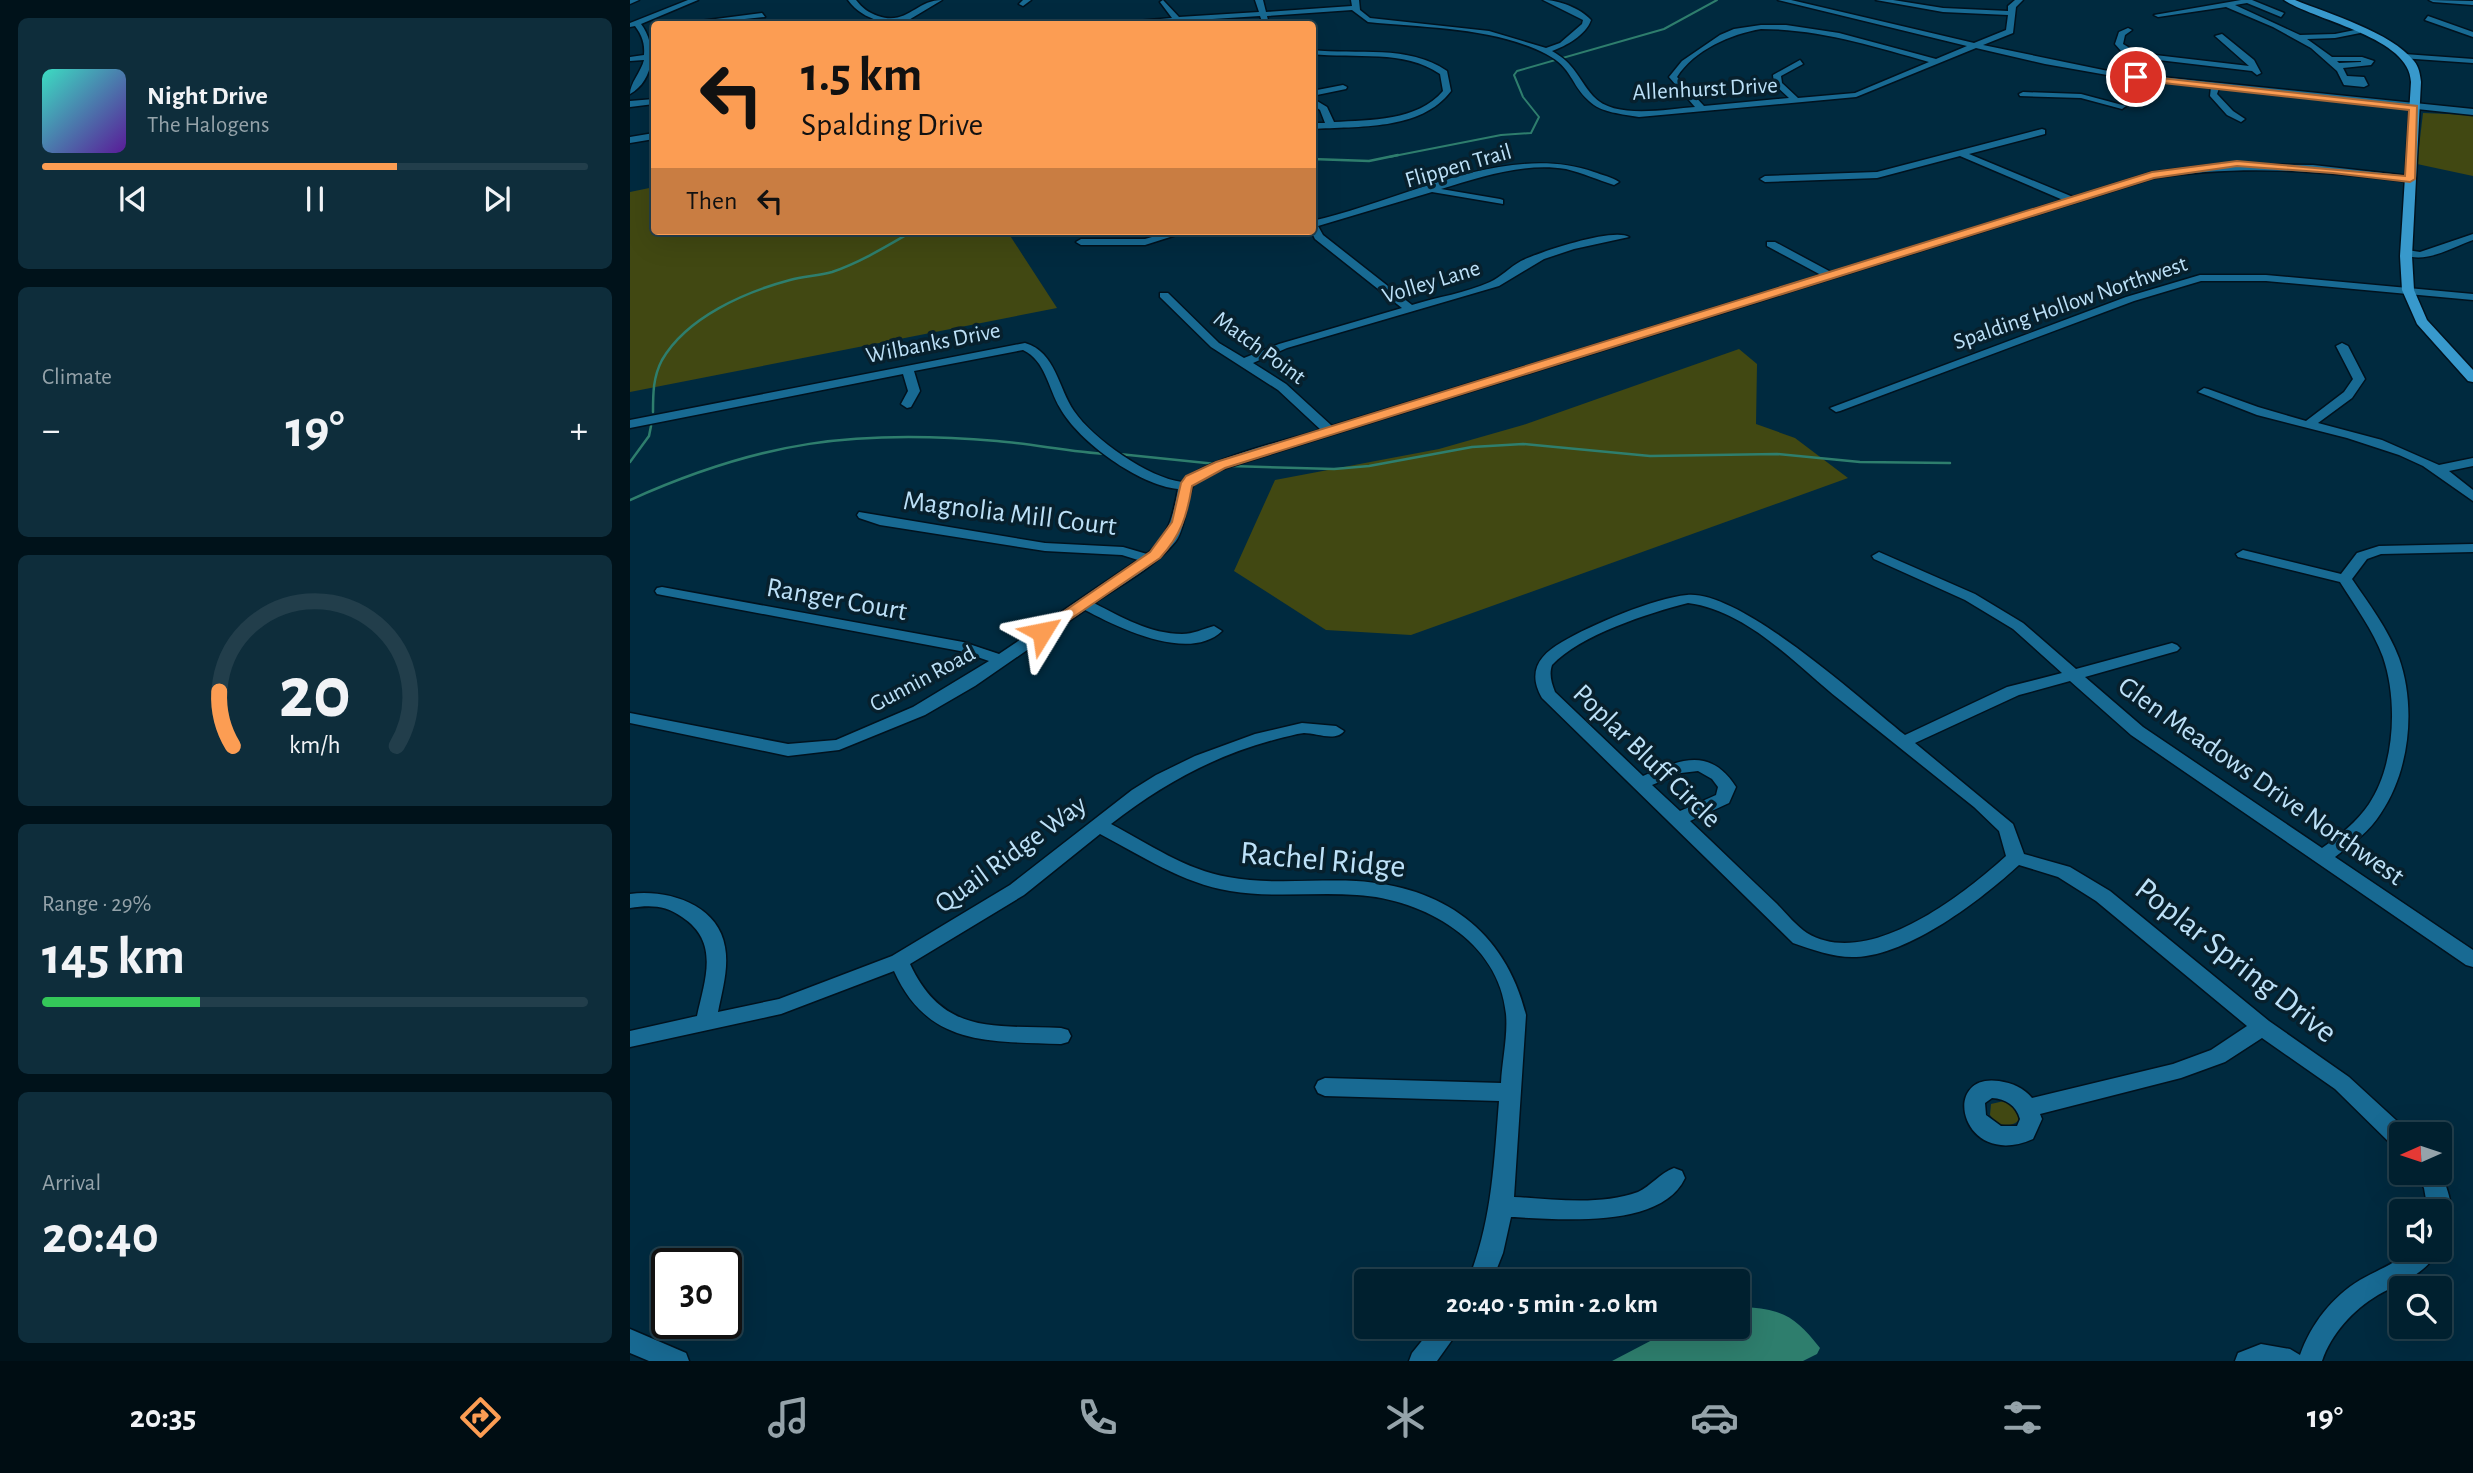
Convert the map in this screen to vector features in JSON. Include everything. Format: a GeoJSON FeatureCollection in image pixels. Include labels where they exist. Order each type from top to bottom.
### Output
{"type":"FeatureCollection","features":[{"type":"Feature","properties":{"kind":"main road"},"geometry":{"type":"LineString","coordinates":[[2288,0],[2404,56],[2416,72],[2407,253],[2408,290],[2421,321],[2473,378]]}},
{"type":"Feature","properties":{"kind":"street"},"geometry":{"type":"LineString","coordinates":[[630,92],[650,70],[637,26],[694,0]]}},
{"type":"Feature","properties":{"kind":"street"},"geometry":{"type":"LineString","coordinates":[[852,0],[860,12],[895,21]]}},
{"type":"Feature","properties":{"kind":"street"},"geometry":{"type":"LineString","coordinates":[[901,21],[938,0]]}},
{"type":"Feature","properties":{"kind":"street"},"geometry":{"type":"LineString","coordinates":[[1259,0],[1265,21]]}},
{"type":"Feature","properties":{"kind":"street"},"geometry":{"type":"LineString","coordinates":[[1546,51],[1563,44],[1586,25],[1587,20],[1582,15],[1547,0]]}},
{"type":"Feature","properties":{"kind":"street"},"geometry":{"type":"LineString","coordinates":[[1782,0],[1977,46],[2113,74],[2248,91],[2473,112]]}},
{"type":"Feature","properties":{"kind":"street"},"geometry":{"type":"LineString","coordinates":[[1880,0],[1933,9],[2011,13]]}},
{"type":"Feature","properties":{"kind":"street","name":"Allenhurst Drive"},"geometry":{"type":"LineString","coordinates":[[1355,4],[1360,16],[1375,22],[1447,24],[1489,33],[1546,51],[1566,62],[1592,100],[1600,106],[1639,114],[1856,95],[2010,31],[2012,6],[2019,0]]}},
{"type":"Feature","properties":{"kind":"street"},"geometry":{"type":"LineString","coordinates":[[2433,0],[2473,4]]}},
{"type":"Feature","properties":{"kind":"street"},"geometry":{"type":"LineString","coordinates":[[2158,10],[2174,12],[2247,1],[2281,15]]}},
{"type":"Feature","properties":{"kind":"street"},"geometry":{"type":"LineString","coordinates":[[1164,2],[1177,18]]}},
{"type":"Feature","properties":{"kind":"street"},"geometry":{"type":"LineString","coordinates":[[1142,21],[1355,4]]}},
{"type":"Feature","properties":{"kind":"street"},"geometry":{"type":"LineString","coordinates":[[2226,4],[2294,36],[2329,59],[2346,78]]}},
{"type":"Feature","properties":{"kind":"street"},"geometry":{"type":"LineString","coordinates":[[708,21],[762,15]]}},
{"type":"Feature","properties":{"kind":"street"},"geometry":{"type":"LineString","coordinates":[[2428,18],[2473,35]]}},
{"type":"Feature","properties":{"kind":"street"},"geometry":{"type":"LineString","coordinates":[[1703,110],[1673,77],[1677,68],[1718,40],[1740,30],[1772,27],[1809,30],[1939,61]]}},
{"type":"Feature","properties":{"kind":"street"},"geometry":{"type":"LineString","coordinates":[[2128,30],[2122,34],[2119,44],[2124,50],[2136,55],[2257,69]]}},
{"type":"Feature","properties":{"kind":"street"},"geometry":{"type":"LineString","coordinates":[[2294,36],[2357,31]]}},
{"type":"Feature","properties":{"kind":"street"},"geometry":{"type":"LineString","coordinates":[[2219,36],[2257,69],[2258,75],[2248,91]]}},
{"type":"Feature","properties":{"kind":"street"},"geometry":{"type":"LineString","coordinates":[[1316,52],[1418,60],[1438,67],[1446,82],[1447,91],[1443,99],[1424,110],[1380,120],[1316,126]]}},
{"type":"Feature","properties":{"kind":"street"},"geometry":{"type":"LineString","coordinates":[[2404,56],[2473,61]]}},
{"type":"Feature","properties":{"kind":"street"},"geometry":{"type":"LineString","coordinates":[[630,60],[648,57]]}},
{"type":"Feature","properties":{"kind":"street"},"geometry":{"type":"LineString","coordinates":[[2329,59],[2362,59],[2371,63],[2337,66]]}},
{"type":"Feature","properties":{"kind":"street"},"geometry":{"type":"LineString","coordinates":[[1798,102],[1778,84],[1777,75],[1800,62]]}},
{"type":"Feature","properties":{"kind":"street"},"geometry":{"type":"LineString","coordinates":[[2100,83],[2113,74]]}},
{"type":"Feature","properties":{"kind":"street"},"geometry":{"type":"LineString","coordinates":[[1316,93],[1343,87]]}},
{"type":"Feature","properties":{"kind":"street"},"geometry":{"type":"LineString","coordinates":[[2216,87],[2213,94],[2217,101],[2241,119]]}},
{"type":"Feature","properties":{"kind":"street"},"geometry":{"type":"LineString","coordinates":[[2081,96],[2091,90]]}},
{"type":"Feature","properties":{"kind":"street"},"geometry":{"type":"LineString","coordinates":[[2023,94],[2081,96],[2122,106]]}},
{"type":"Feature","properties":{"kind":"street"},"geometry":{"type":"LineString","coordinates":[[630,104],[651,102]]}},
{"type":"Feature","properties":{"kind":"street"},"geometry":{"type":"LineString","coordinates":[[1316,103],[1324,109],[1330,124]]}},
{"type":"Feature","properties":{"kind":"street"},"geometry":{"type":"LineString","coordinates":[[1765,179],[1877,176],[1964,155],[2042,132]]}},
{"type":"Feature","properties":{"kind":"street"},"geometry":{"type":"LineString","coordinates":[[630,140],[651,136]]}},
{"type":"Feature","properties":{"kind":"street"},"geometry":{"type":"LineString","coordinates":[[1964,155],[2072,200]]}},
{"type":"Feature","properties":{"kind":"street"},"geometry":{"type":"LineString","coordinates":[[1185,486],[1191,479],[1221,465],[2152,175],[2237,163],[2410,179]]}},
{"type":"Feature","properties":{"kind":"street","name":"Flippen Trail"},"geometry":{"type":"LineString","coordinates":[[1316,223],[1365,213],[1490,173],[1528,166],[1563,166],[1614,182]]}},
{"type":"Feature","properties":{"kind":"street"},"geometry":{"type":"LineString","coordinates":[[1434,190],[1500,202]]}},
{"type":"Feature","properties":{"kind":"street"},"geometry":{"type":"LineString","coordinates":[[1316,231],[1329,246],[1411,309]]}},
{"type":"Feature","properties":{"kind":"street"},"geometry":{"type":"LineString","coordinates":[[1081,242],[1145,242],[1170,235]]}},
{"type":"Feature","properties":{"kind":"street","name":"Volley Lane"},"geometry":{"type":"LineString","coordinates":[[1246,362],[1283,346],[1495,284],[1514,268],[1559,248],[1624,237]]}},
{"type":"Feature","properties":{"kind":"street"},"geometry":{"type":"LineString","coordinates":[[2407,253],[2421,255],[2473,237]]}},
{"type":"Feature","properties":{"kind":"street"},"geometry":{"type":"LineString","coordinates":[[1771,244],[1831,276]]}},
{"type":"Feature","properties":{"kind":"street","name":"Spalding Hollow Northwest"},"geometry":{"type":"LineString","coordinates":[[1836,408],[2130,299],[2200,278],[2235,276],[2473,297]]}},
{"type":"Feature","properties":{"kind":"street","name":"Match Point"},"geometry":{"type":"LineString","coordinates":[[1164,295],[1215,345],[1282,387],[1331,432]]}},
{"type":"Feature","properties":{"kind":"street"},"geometry":{"type":"LineString","coordinates":[[2308,425],[2348,395],[2359,379],[2342,346]]}},
{"type":"Feature","properties":{"kind":"street","name":"Wilbanks Drive"},"geometry":{"type":"LineString","coordinates":[[630,424],[1006,348],[1031,348],[1051,374],[1067,411],[1078,425],[1152,479],[1185,486]]}},
{"type":"Feature","properties":{"kind":"street"},"geometry":{"type":"LineString","coordinates":[[907,368],[914,391],[907,404]]}},
{"type":"Feature","properties":{"kind":"street"},"geometry":{"type":"LineString","coordinates":[[2204,392],[2268,415],[2373,440],[2440,469],[2473,497]]}},
{"type":"Feature","properties":{"kind":"street"},"geometry":{"type":"LineString","coordinates":[[2440,469],[2473,462]]}},
{"type":"Feature","properties":{"kind":"street","name":"Gunnin Road"},"geometry":{"type":"LineString","coordinates":[[630,718],[788,750],[839,745],[919,711],[1001,660],[1148,559],[1175,530],[1185,486]]}},
{"type":"Feature","properties":{"kind":"street","name":"Magnolia Mill Court"},"geometry":{"type":"LineString","coordinates":[[864,515],[1045,547],[1123,551],[1148,559]]}},
{"type":"Feature","properties":{"kind":"street"},"geometry":{"type":"LineString","coordinates":[[2345,579],[2362,556],[2379,550],[2473,548]]}},
{"type":"Feature","properties":{"kind":"street"},"geometry":{"type":"LineString","coordinates":[[2243,554],[2345,579],[2391,657],[2399,688],[2398,731],[2390,779],[2375,808],[2346,839],[2323,856]]}},
{"type":"Feature","properties":{"kind":"street","name":"Glen Meadows Drive Northwest"},"geometry":{"type":"LineString","coordinates":[[1879,556],[1970,597],[2018,626],[2075,673],[2137,731],[2473,961]]}},
{"type":"Feature","properties":{"kind":"street","name":"Ranger Court"},"geometry":{"type":"LineString","coordinates":[[662,591],[963,647],[1001,660]]}},
{"type":"Feature","properties":{"kind":"street","name":"Poplar Bluff Circle"},"geometry":{"type":"LineString","coordinates":[[1705,601],[1737,611],[1980,803],[2007,828],[2016,858],[1997,877],[1922,925],[1872,948],[1831,949],[1800,938],[1782,924],[1639,784],[1548,694],[1542,678],[1545,662],[1559,649],[1672,602],[1705,601]]}},
{"type":"Feature","properties":{"kind":"street"},"geometry":{"type":"LineString","coordinates":[[1083,603],[1153,635],[1183,638],[1214,631]]}},
{"type":"Feature","properties":{"kind":"street"},"geometry":{"type":"LineString","coordinates":[[1903,743],[2013,691],[2172,648]]}},
{"type":"Feature","properties":{"kind":"street","name":"Quail Ridge Way"},"geometry":{"type":"LineString","coordinates":[[630,1039],[782,1006],[899,961],[1017,890],[1098,825],[1162,779],[1219,752],[1302,728],[1336,731]]}},
{"type":"Feature","properties":{"kind":"street"},"geometry":{"type":"LineString","coordinates":[[1639,784],[1693,764],[1706,766],[1720,775],[1727,787],[1723,799],[1677,820]]}},
{"type":"Feature","properties":{"kind":"street","name":"Rachel Ridge"},"geometry":{"type":"LineString","coordinates":[[1098,825],[1208,878],[1229,884],[1382,891],[1430,904],[1465,925],[1483,942],[1512,992],[1516,1015],[1502,1206],[1492,1254],[1485,1269]]}},
{"type":"Feature","properties":{"kind":"street","name":"Poplar Spring Drive"},"geometry":{"type":"LineString","coordinates":[[2016,858],[2064,873],[2103,896],[2262,1027],[2342,1083],[2389,1128]]}},
{"type":"Feature","properties":{"kind":"street"},"geometry":{"type":"LineString","coordinates":[[630,901],[657,898],[674,904],[699,918],[715,941],[715,970],[706,1023]]}},
{"type":"Feature","properties":{"kind":"street"},"geometry":{"type":"LineString","coordinates":[[899,961],[918,998],[933,1014],[956,1026],[1061,1036]]}},
{"type":"Feature","properties":{"kind":"street"},"geometry":{"type":"LineString","coordinates":[[2028,1108],[2174,1072],[2218,1056],[2262,1027]]}},
{"type":"Feature","properties":{"kind":"street"},"geometry":{"type":"LineString","coordinates":[[1325,1087],[1510,1092]]}},
{"type":"Feature","properties":{"kind":"street"},"geometry":{"type":"LineString","coordinates":[[1502,1206],[1563,1209],[1625,1205],[1646,1200],[1674,1178]]}},
{"type":"Feature","properties":{"kind":"street"},"geometry":{"type":"LineString","coordinates":[[2310,1361],[2324,1331],[2357,1295],[2417,1262]]}},
{"type":"Feature","properties":{"kind":"street"},"geometry":{"type":"LineString","coordinates":[[1421,1361],[1439,1339]]}},
{"type":"Feature","properties":{"kind":"street"},"geometry":{"type":"LineString","coordinates":[[630,1340],[677,1361]]}},
{"type":"Feature","properties":{"kind":"street"},"geometry":{"type":"LineString","coordinates":[[2247,1361],[2261,1356],[2290,1361]]}},
{"type":"Feature","properties":{"kind":"shaded area"},"geometry":{"type":"Polygon","coordinates":[[[2423,113],[2473,115],[2473,176],[2417,164],[2423,113]]]}},
{"type":"Feature","properties":{"kind":"shaded area"},"geometry":{"type":"Polygon","coordinates":[[[651,188],[651,235],[1010,235],[1057,308],[630,392],[630,192],[651,188]]]}},
{"type":"Feature","properties":{"kind":"shaded area"},"geometry":{"type":"Polygon","coordinates":[[[1739,349],[1757,364],[1756,424],[1795,438],[1848,478],[1411,635],[1326,630],[1234,571],[1275,480],[1439,449],[1523,425],[1739,349]]]}},
{"type":"Feature","properties":{"kind":"shaded area"},"geometry":{"type":"Polygon","coordinates":[[[2004,1101],[2013,1106],[2018,1114],[2018,1121],[2010,1125],[1999,1123],[1990,1115],[1991,1104],[2004,1101]]]}},
{"type":"Feature","properties":{"kind":"shaded area"},"geometry":{"type":"Polygon","coordinates":[[[1750,1307],[1771,1310],[1789,1317],[1804,1329],[1820,1348],[1817,1354],[1803,1361],[1612,1361],[1654,1339],[1750,1339],[1750,1307]]]}},
{"type":"Feature","properties":{"kind":"waterway"},"geometry":{"type":"LineString","coordinates":[[1389,157],[1501,135],[1531,133],[1539,117],[1523,97],[1514,75],[1517,71],[1664,29],[1717,0]]}},
{"type":"Feature","properties":{"kind":"waterway"},"geometry":{"type":"LineString","coordinates":[[1316,159],[1369,161],[1398,155]]}},
{"type":"Feature","properties":{"kind":"waterway"},"geometry":{"type":"LineString","coordinates":[[653,412],[655,379],[662,360],[686,331],[702,319],[718,308],[755,292],[790,280],[843,268],[906,235]]}},
{"type":"Feature","properties":{"kind":"waterway"},"geometry":{"type":"LineString","coordinates":[[630,462],[649,436],[651,426]]}},
{"type":"Feature","properties":{"kind":"waterway"},"geometry":{"type":"LineString","coordinates":[[630,500],[723,464],[766,452],[853,439],[946,438],[1011,442],[1108,454]]}},
{"type":"Feature","properties":{"kind":"waterway"},"geometry":{"type":"LineString","coordinates":[[1231,466],[1334,469],[1369,466],[1472,447],[1523,444],[1650,456],[1777,454],[1860,462],[1950,463]]}},
{"type":"Feature","properties":{"kind":"waterway"},"geometry":{"type":"LineString","coordinates":[[1119,454],[1216,464]]}},
{"type":"Feature","properties":{"kind":"route"},"geometry":{"type":"LineString","coordinates":[[1042,632],[1155,555],[1171,538],[1179,522],[1185,486],[1199,474],[1221,465],[2152,175],[2237,163],[2410,179],[2414,108],[2136,77]]}}]}
